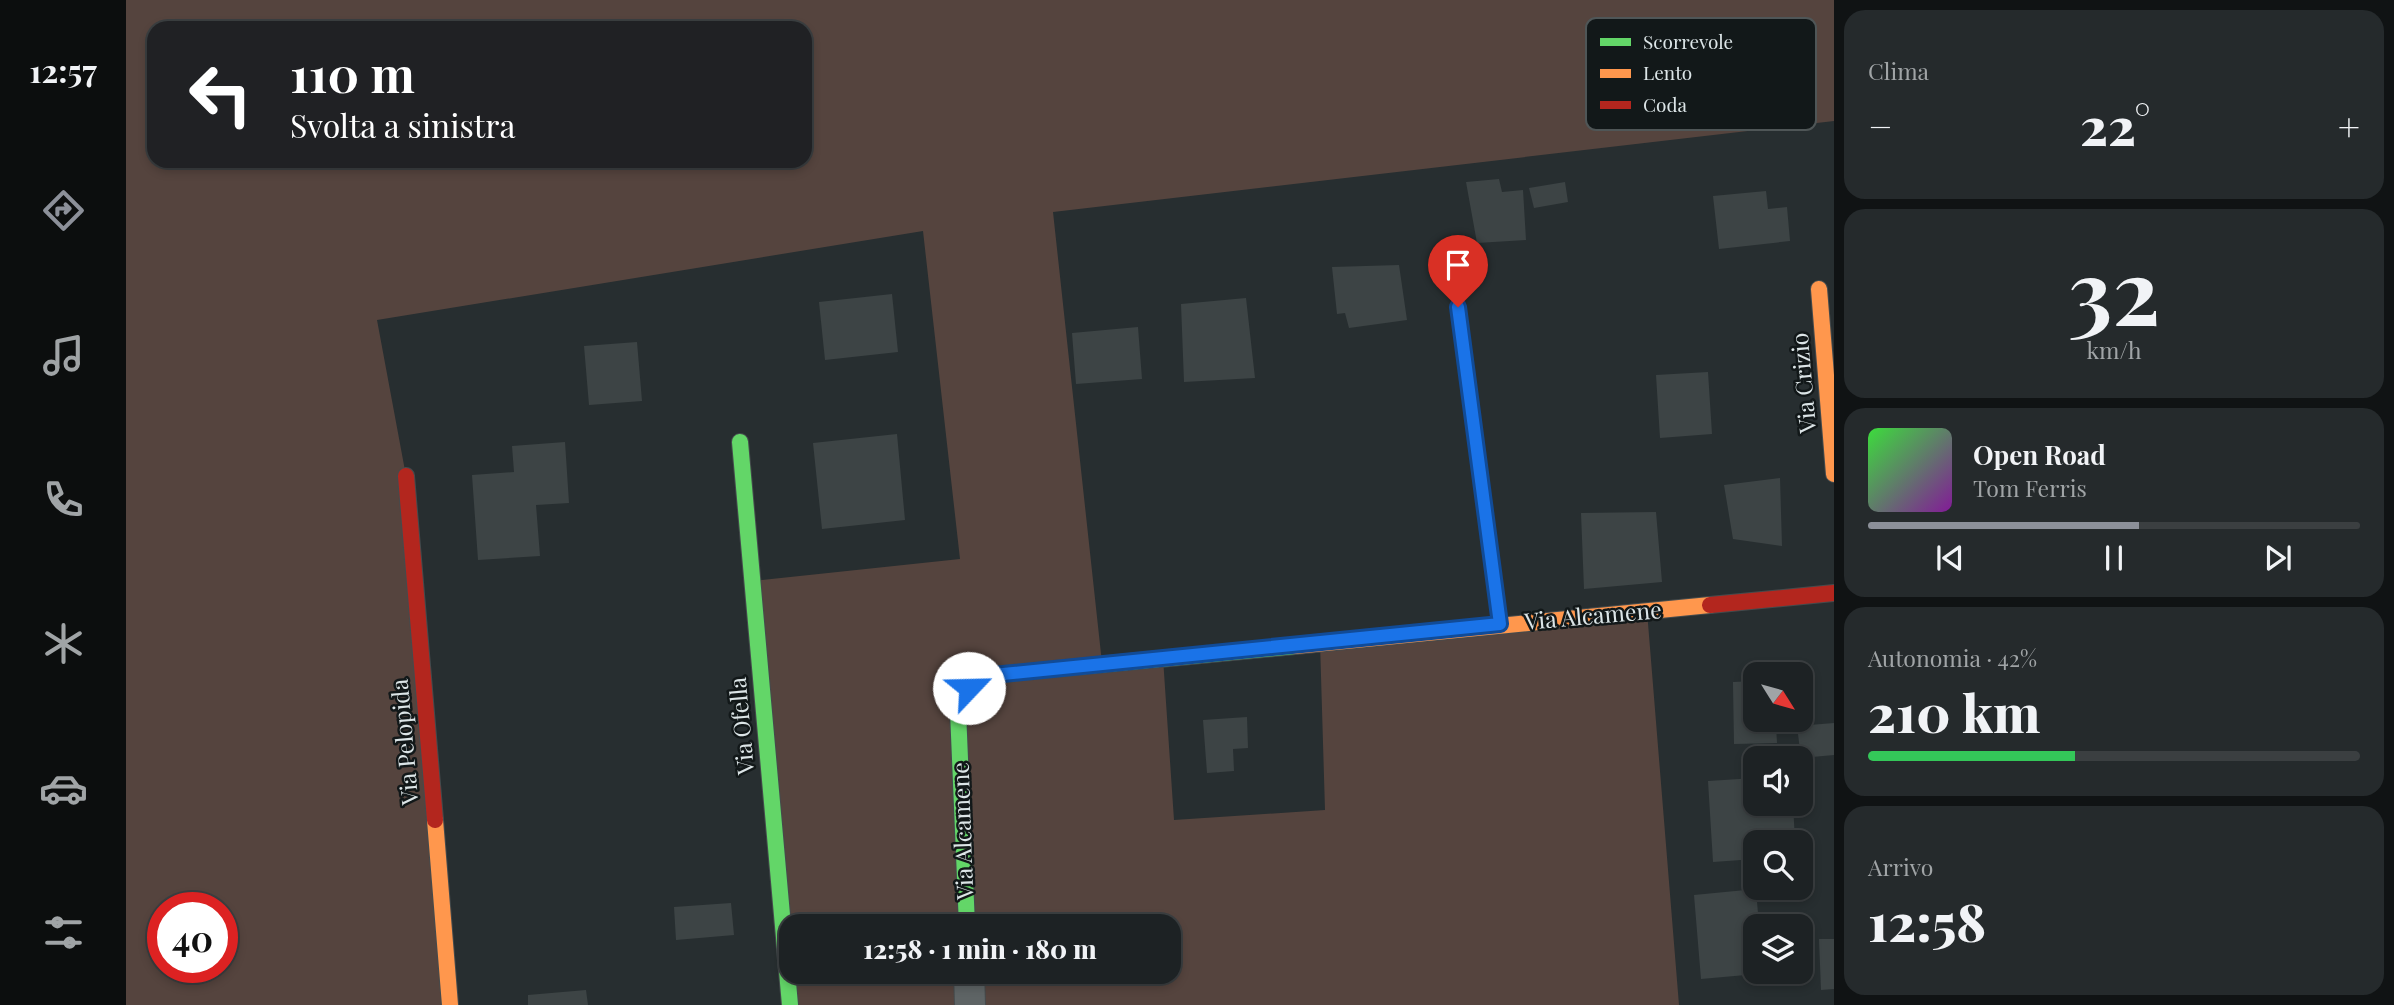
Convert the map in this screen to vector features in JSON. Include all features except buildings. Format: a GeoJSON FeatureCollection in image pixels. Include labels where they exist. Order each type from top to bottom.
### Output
{"type":"FeatureCollection","features":[{"type":"Feature","properties":{"kind":"street","name":"Via Crizio"},"geometry":{"type":"LineString","coordinates":[[1819,289],[1834,474]]}},
{"type":"Feature","properties":{"kind":"street","name":"Via Ofella"},"geometry":{"type":"LineString","coordinates":[[740,442],[790,1005]]}},
{"type":"Feature","properties":{"kind":"street","name":"Via Pelopida"},"geometry":{"type":"LineString","coordinates":[[405,476],[450,1005]]}},
{"type":"Feature","properties":{"kind":"street","name":"Via Alcamene"},"geometry":{"type":"LineString","coordinates":[[966,914],[958,711],[969,688],[993,675],[1834,593]]}},
{"type":"Feature","properties":{"kind":"street"},"geometry":{"type":"LineString","coordinates":[[969,984],[970,1005]]}},
{"type":"Feature","properties":{"kind":"lane"},"geometry":{"type":"LineString","coordinates":[[1458,307],[1500,624]]}},
{"type":"Feature","properties":{"kind":"shaded area"},"geometry":{"type":"Polygon","coordinates":[[[126,0],[1834,0],[1834,121],[1816,123],[1816,18],[1586,18],[1586,130],[1757,130],[1053,212],[1102,663],[1163,658],[1174,820],[1325,810],[1320,642],[1647,611],[1679,1005],[790,1005],[788,984],[1181,984],[1181,914],[782,914],[753,581],[960,559],[923,231],[377,320],[406,476],[450,1005],[126,1005],[126,0]]]}},
{"type":"Feature","properties":{"kind":"traffic: fast"},"geometry":{"type":"LineString","coordinates":[[740,442],[790,1005]]}},
{"type":"Feature","properties":{"kind":"traffic: fast"},"geometry":{"type":"LineString","coordinates":[[966,914],[958,711],[969,688],[993,675],[1295,646]]}},
{"type":"Feature","properties":{"kind":"traffic: slow"},"geometry":{"type":"LineString","coordinates":[[1819,289],[1834,474]]}},
{"type":"Feature","properties":{"kind":"traffic: slow"},"geometry":{"type":"LineString","coordinates":[[1295,646],[1710,605]]}},
{"type":"Feature","properties":{"kind":"traffic: slow"},"geometry":{"type":"LineString","coordinates":[[435,820],[450,1005]]}},
{"type":"Feature","properties":{"kind":"traffic: jam"},"geometry":{"type":"LineString","coordinates":[[406,476],[435,820]]}},
{"type":"Feature","properties":{"kind":"traffic: jam"},"geometry":{"type":"LineString","coordinates":[[1710,605],[1834,593]]}},
{"type":"Feature","properties":{"kind":"route"},"geometry":{"type":"LineString","coordinates":[[969,688],[993,675],[1500,624],[1458,307]]}}]}
